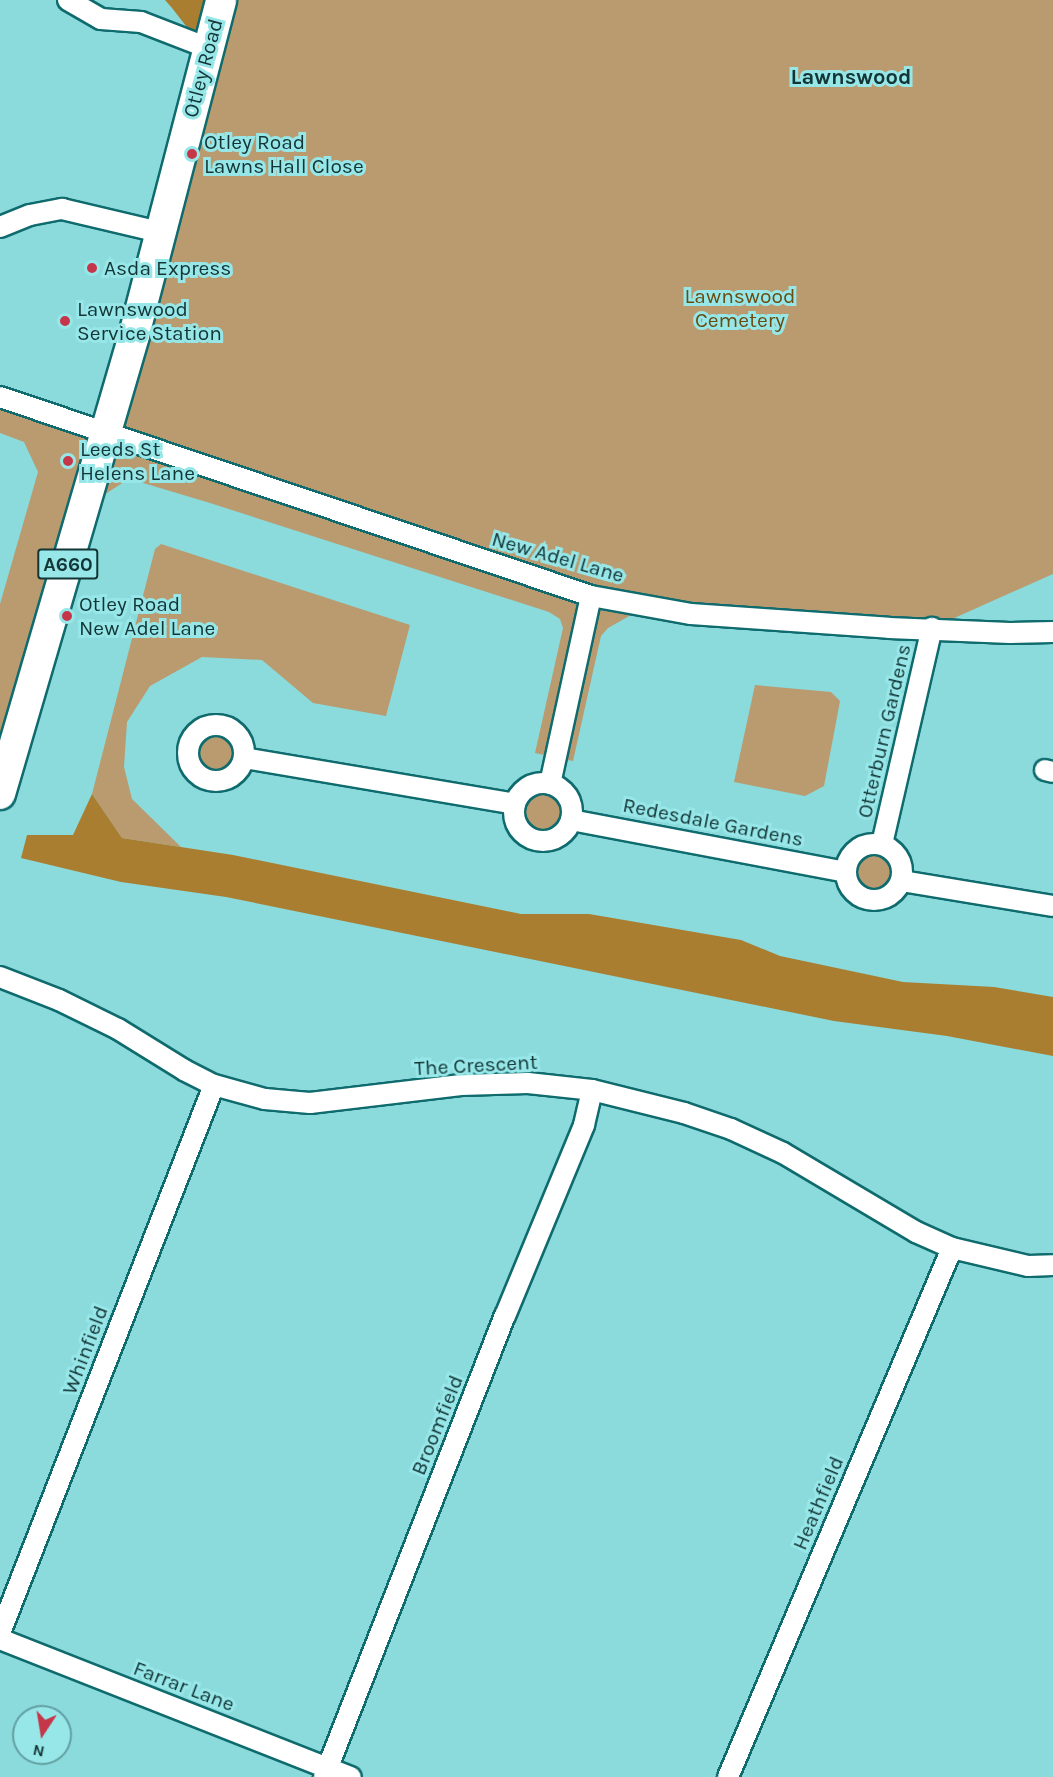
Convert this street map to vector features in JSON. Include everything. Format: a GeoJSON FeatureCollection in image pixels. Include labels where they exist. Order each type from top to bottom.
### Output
{"type":"FeatureCollection","features":[{"type":"Feature","properties":{"kind":"highway","name":"Otley Road"},"geometry":{"type":"LineString","coordinates":[[0,794],[134,335],[221,0]]}},
{"type":"Feature","properties":{"kind":"street"},"geometry":{"type":"LineString","coordinates":[[68,0],[101,19],[141,22],[208,48]]}},
{"type":"Feature","properties":{"kind":"street"},"geometry":{"type":"LineString","coordinates":[[0,227],[30,215],[62,209],[159,232]]}},
{"type":"Feature","properties":{"kind":"street","name":"New Adel Lane"},"geometry":{"type":"LineString","coordinates":[[0,397],[591,596],[691,614],[889,628],[1010,633],[1053,632]]}},
{"type":"Feature","properties":{"kind":"street"},"geometry":{"type":"LineString","coordinates":[[550,784],[591,596]]}},
{"type":"Feature","properties":{"kind":"street","name":"Otterburn Gardens"},"geometry":{"type":"LineString","coordinates":[[882,844],[932,628]]}},
{"type":"Feature","properties":{"kind":"street"},"geometry":{"type":"LineString","coordinates":[[244,758],[515,804]]}},
{"type":"Feature","properties":{"kind":"street"},"geometry":{"type":"LineString","coordinates":[[539,783],[550,784],[564,791],[571,803],[571,820],[558,837],[549,840],[531,838],[518,825],[515,804],[526,789],[539,783]]}},
{"type":"Feature","properties":{"kind":"street","name":"Redesdale Gardens"},"geometry":{"type":"LineString","coordinates":[[571,820],[846,872]]}},
{"type":"Feature","properties":{"kind":"street"},"geometry":{"type":"LineString","coordinates":[[882,844],[900,860],[902,881],[897,890],[887,897],[878,900],[866,899],[851,888],[846,872],[852,855],[862,846],[882,844]]}},
{"type":"Feature","properties":{"kind":"street"},"geometry":{"type":"LineString","coordinates":[[902,881],[1053,906]]}},
{"type":"Feature","properties":{"kind":"street","name":"The Crescent"},"geometry":{"type":"LineString","coordinates":[[0,977],[59,1000],[118,1029],[184,1070],[214,1085],[264,1099],[310,1103],[461,1085],[528,1083],[592,1090],[684,1113],[731,1129],[783,1153],[916,1232],[952,1248],[1028,1266],[1053,1265]]}},
{"type":"Feature","properties":{"kind":"street","name":"Whinfield"},"geometry":{"type":"LineString","coordinates":[[0,1633],[214,1085]]}},
{"type":"Feature","properties":{"kind":"street","name":"Broomfield"},"geometry":{"type":"LineString","coordinates":[[326,1772],[505,1316],[584,1125],[592,1090]]}},
{"type":"Feature","properties":{"kind":"street","name":"Heathfield"},"geometry":{"type":"LineString","coordinates":[[728,1777],[952,1248]]}},
{"type":"Feature","properties":{"kind":"street","name":"Farrar Lane"},"geometry":{"type":"LineString","coordinates":[[0,1639],[326,1772],[351,1777]]}},
{"type":"Feature","properties":{"kind":"green space","name":"Lawnswood Cemetery"},"geometry":{"type":"Polygon","coordinates":[[[233,0],[1053,0],[1053,574],[932,628],[647,606],[608,628],[601,636],[573,761],[535,753],[563,628],[560,619],[549,612],[210,503],[140,482],[124,482],[85,507],[0,794],[0,604],[38,472],[24,442],[0,433],[0,397],[91,427],[233,0]]]}},
{"type":"Feature","properties":{"kind":"green space"},"geometry":{"type":"Polygon","coordinates":[[[161,544],[410,625],[386,716],[313,703],[262,660],[202,657],[150,686],[127,722],[124,767],[132,799],[181,847],[122,838],[92,794],[155,549],[161,544]]]}},
{"type":"Feature","properties":{"kind":"green space"},"geometry":{"type":"Polygon","coordinates":[[[755,685],[831,692],[840,701],[824,786],[805,796],[734,782],[755,685]]]}},
{"type":"Feature","properties":{"kind":"green space"},"geometry":{"type":"Polygon","coordinates":[[[217,737],[229,742],[234,754],[229,766],[217,771],[205,766],[200,754],[205,742],[217,737]]]}},
{"type":"Feature","properties":{"kind":"green space"},"geometry":{"type":"Polygon","coordinates":[[[543,791],[557,797],[563,811],[557,825],[543,831],[529,825],[523,811],[529,797],[543,791]]]}},
{"type":"Feature","properties":{"kind":"green space"},"geometry":{"type":"Polygon","coordinates":[[[876,852],[890,858],[896,872],[890,886],[876,892],[862,886],[856,872],[862,858],[876,852]]]}},
{"type":"Feature","properties":{"kind":"shaded area"},"geometry":{"type":"Polygon","coordinates":[[[165,0],[213,0],[200,44],[172,8],[165,0]]]}},
{"type":"Feature","properties":{"kind":"shaded area"},"geometry":{"type":"Polygon","coordinates":[[[92,794],[122,838],[233,855],[521,914],[589,914],[741,940],[780,956],[903,982],[994,987],[1053,997],[1053,1056],[947,1036],[834,1021],[226,897],[121,882],[21,858],[27,835],[73,835],[92,794]]]}},
{"type":"Feature","properties":{"kind":"place","name":"Otley Road Lawns Hall Close"},"geometry":{"type":"Point","coordinates":[192,154]}},
{"type":"Feature","properties":{"kind":"place","name":"Asda Express"},"geometry":{"type":"Point","coordinates":[92,268]}},
{"type":"Feature","properties":{"kind":"place","name":"Lawnswood Service Station"},"geometry":{"type":"Point","coordinates":[65,321]}},
{"type":"Feature","properties":{"kind":"place","name":"Leeds St Helens Lane"},"geometry":{"type":"Point","coordinates":[68,461]}},
{"type":"Feature","properties":{"kind":"place","name":"Otley Road New Adel Lane"},"geometry":{"type":"Point","coordinates":[67,616]}},
{"type":"Feature","properties":{"kind":"district","name":"Lawnswood"},"geometry":{"type":"Point","coordinates":[851,78]}}]}
